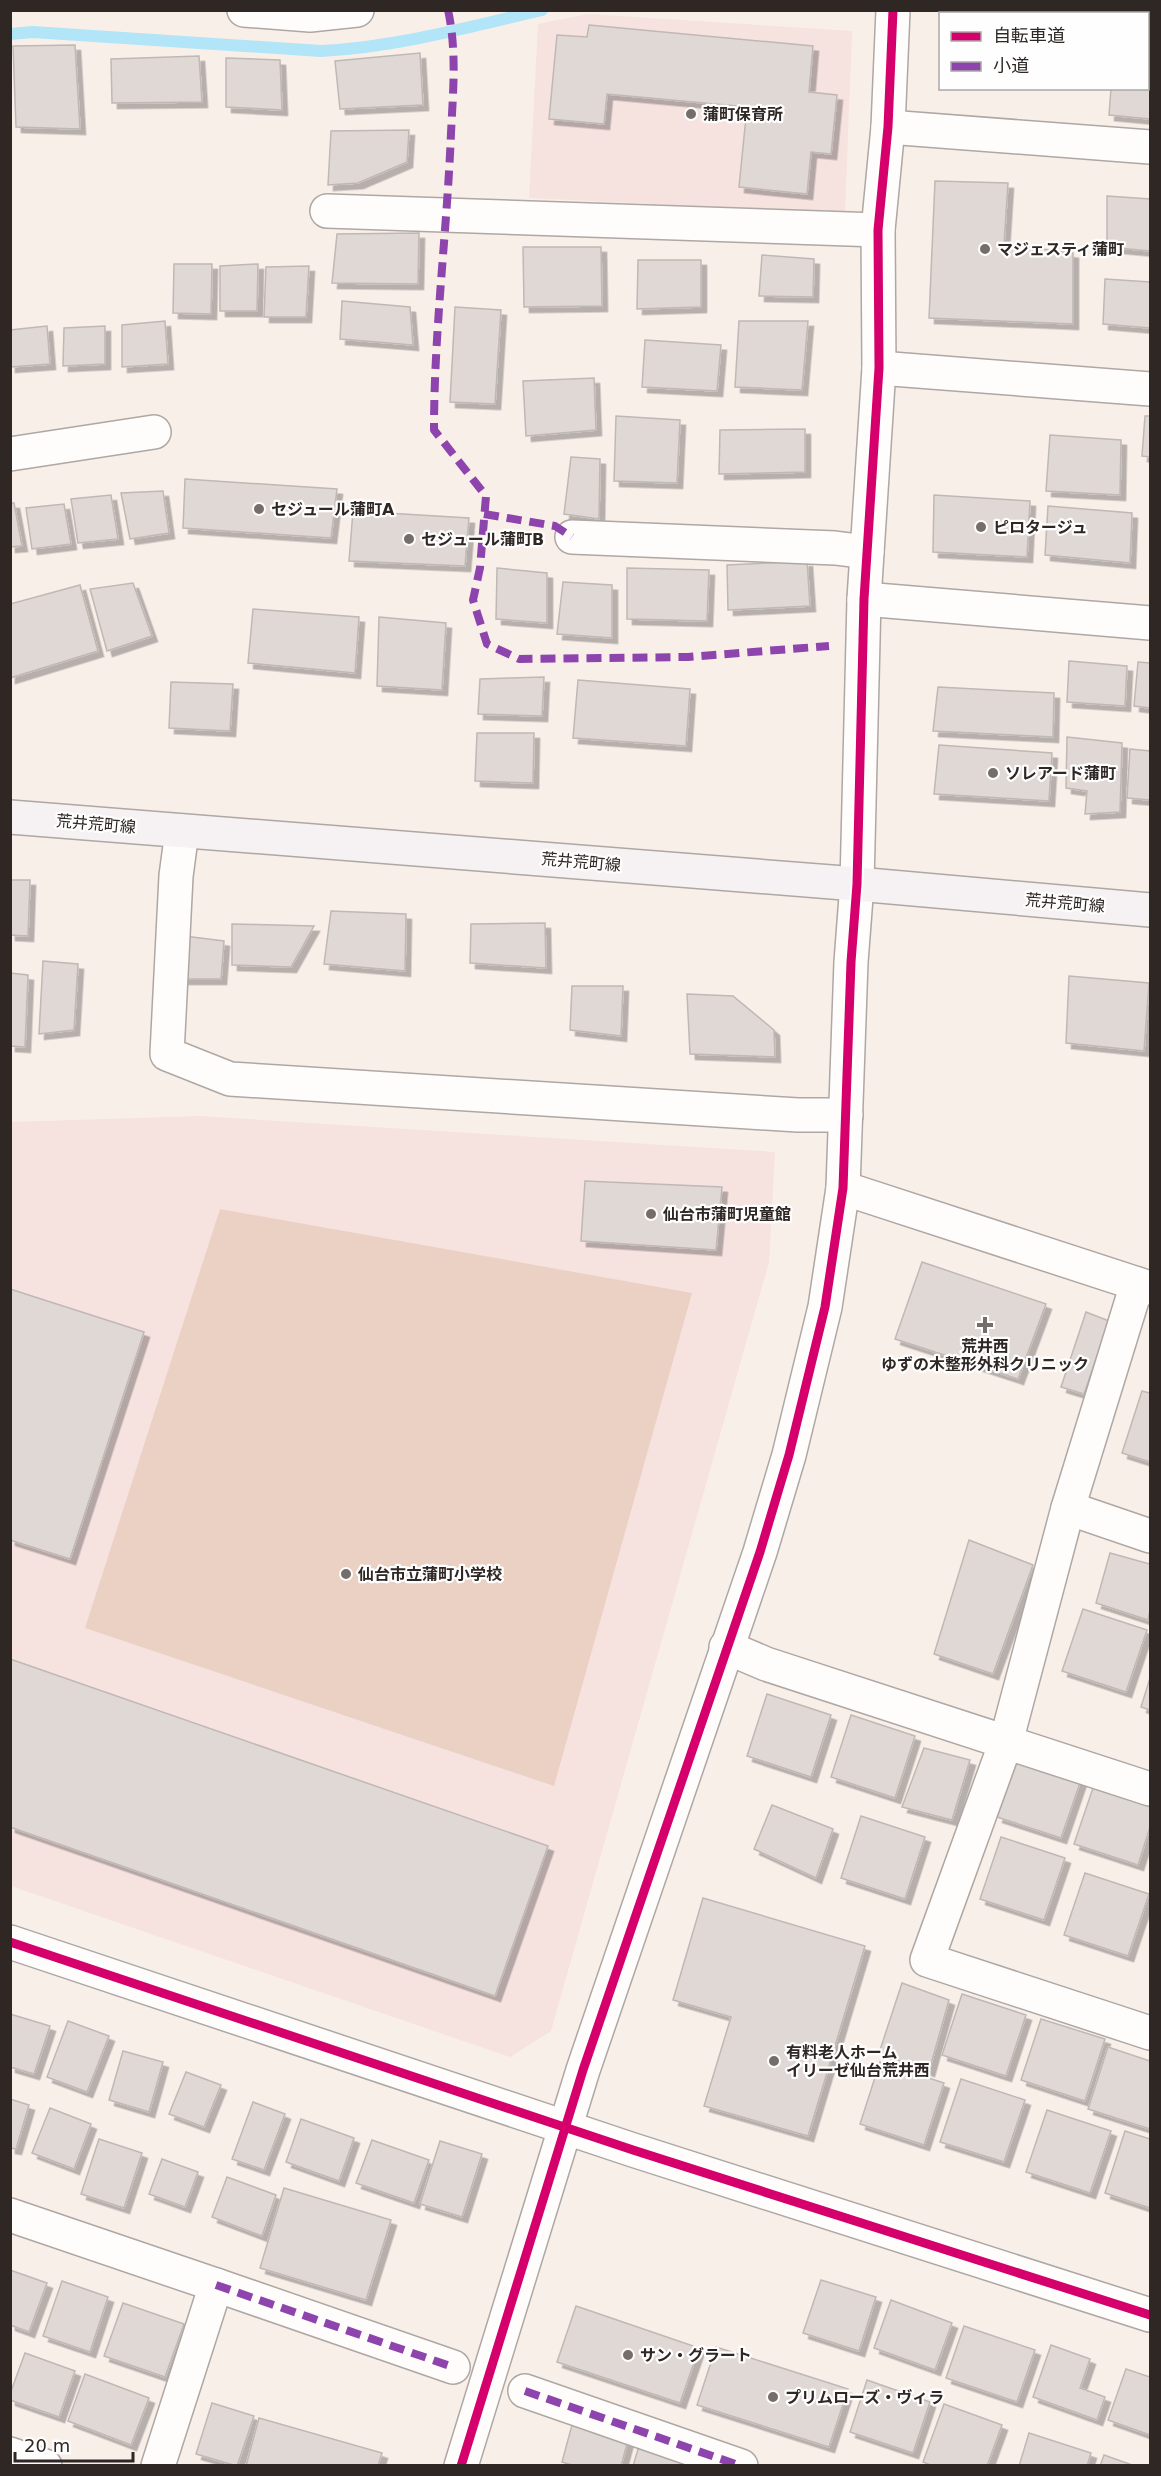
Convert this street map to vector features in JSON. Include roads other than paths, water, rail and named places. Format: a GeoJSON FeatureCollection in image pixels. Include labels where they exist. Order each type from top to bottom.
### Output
{"type":"FeatureCollection","features":[{"type":"Feature","properties":{"kind":"main road","name":"荒井荒町線"},"geometry":{"type":"LineString","coordinates":[[10,817],[857,884],[1150,910]]}},
{"type":"Feature","properties":{"kind":"street"},"geometry":{"type":"LineString","coordinates":[[244,10],[310,15],[357,10]]}},
{"type":"Feature","properties":{"kind":"street"},"geometry":{"type":"LineString","coordinates":[[461,2466],[565,2126],[760,1552],[789,1455],[825,1307],[843,1188],[851,962],[857,884],[864,598],[879,368],[878,230],[888,127],[893,10]]}},
{"type":"Feature","properties":{"kind":"street"},"geometry":{"type":"LineString","coordinates":[[888,127],[1150,147]]}},
{"type":"Feature","properties":{"kind":"street"},"geometry":{"type":"LineString","coordinates":[[327,211],[878,230]]}},
{"type":"Feature","properties":{"kind":"street"},"geometry":{"type":"LineString","coordinates":[[879,368],[1150,389]]}},
{"type":"Feature","properties":{"kind":"street"},"geometry":{"type":"LineString","coordinates":[[10,454],[154,432]]}},
{"type":"Feature","properties":{"kind":"street"},"geometry":{"type":"LineString","coordinates":[[572,537],[835,548],[867,552]]}},
{"type":"Feature","properties":{"kind":"street"},"geometry":{"type":"LineString","coordinates":[[864,598],[1150,623]]}},
{"type":"Feature","properties":{"kind":"street"},"geometry":{"type":"LineString","coordinates":[[182,831],[171,957],[167,1054],[230,1079],[798,1115],[846,1115]]}},
{"type":"Feature","properties":{"kind":"street"},"geometry":{"type":"LineString","coordinates":[[843,1188],[1144,1286],[1068,1508],[1006,1742],[927,1960],[1150,2033]]}},
{"type":"Feature","properties":{"kind":"street"},"geometry":{"type":"LineString","coordinates":[[1068,1508],[1150,1536]]}},
{"type":"Feature","properties":{"kind":"street"},"geometry":{"type":"LineString","coordinates":[[726,1647],[766,1664],[1150,1789]]}},
{"type":"Feature","properties":{"kind":"street"},"geometry":{"type":"LineString","coordinates":[[10,1942],[644,2154],[1150,2315]]}},
{"type":"Feature","properties":{"kind":"street"},"geometry":{"type":"LineString","coordinates":[[10,2215],[453,2367]]}},
{"type":"Feature","properties":{"kind":"street"},"geometry":{"type":"LineString","coordinates":[[158,2466],[216,2285]]}},
{"type":"Feature","properties":{"kind":"street"},"geometry":{"type":"LineString","coordinates":[[525,2391],[741,2466]]}},
{"type":"Feature","properties":{"kind":"street"},"geometry":{"type":"LineString","coordinates":[[10,2454],[45,2466]]}},
{"type":"Feature","properties":{"kind":"waterway"},"geometry":{"type":"LineString","coordinates":[[10,34],[33,32],[321,51],[405,41],[542,10]]}},
{"type":"Feature","properties":{"kind":"place","name":"蒲町保育所"},"geometry":{"type":"Point","coordinates":[691,114]}},
{"type":"Feature","properties":{"kind":"place","name":"マジェスティ蒲町"},"geometry":{"type":"Point","coordinates":[985,249]}},
{"type":"Feature","properties":{"kind":"place","name":"セジュール蒲町A"},"geometry":{"type":"Point","coordinates":[259,509]}},
{"type":"Feature","properties":{"kind":"place","name":"ピロタージュ"},"geometry":{"type":"Point","coordinates":[981,527]}},
{"type":"Feature","properties":{"kind":"place","name":"セジュール蒲町B"},"geometry":{"type":"Point","coordinates":[409,539]}},
{"type":"Feature","properties":{"kind":"place","name":"ソレアード蒲町"},"geometry":{"type":"Point","coordinates":[993,773]}},
{"type":"Feature","properties":{"kind":"place","name":"仙台市蒲町児童館"},"geometry":{"type":"Point","coordinates":[651,1214]}},
{"type":"Feature","properties":{"kind":"place","name":"荒井西 ゆずの木整形外科クリニック"},"geometry":{"type":"Point","coordinates":[985,1325]}},
{"type":"Feature","properties":{"kind":"place","name":"仙台市立蒲町小学校"},"geometry":{"type":"Point","coordinates":[346,1574]}},
{"type":"Feature","properties":{"kind":"place","name":"有料老人ホーム イリーゼ仙台荒井西"},"geometry":{"type":"Point","coordinates":[774,2061]}},
{"type":"Feature","properties":{"kind":"place","name":"サン・グラート"},"geometry":{"type":"Point","coordinates":[628,2355]}},
{"type":"Feature","properties":{"kind":"place","name":"プリムローズ・ヴィラ"},"geometry":{"type":"Point","coordinates":[773,2397]}}]}
